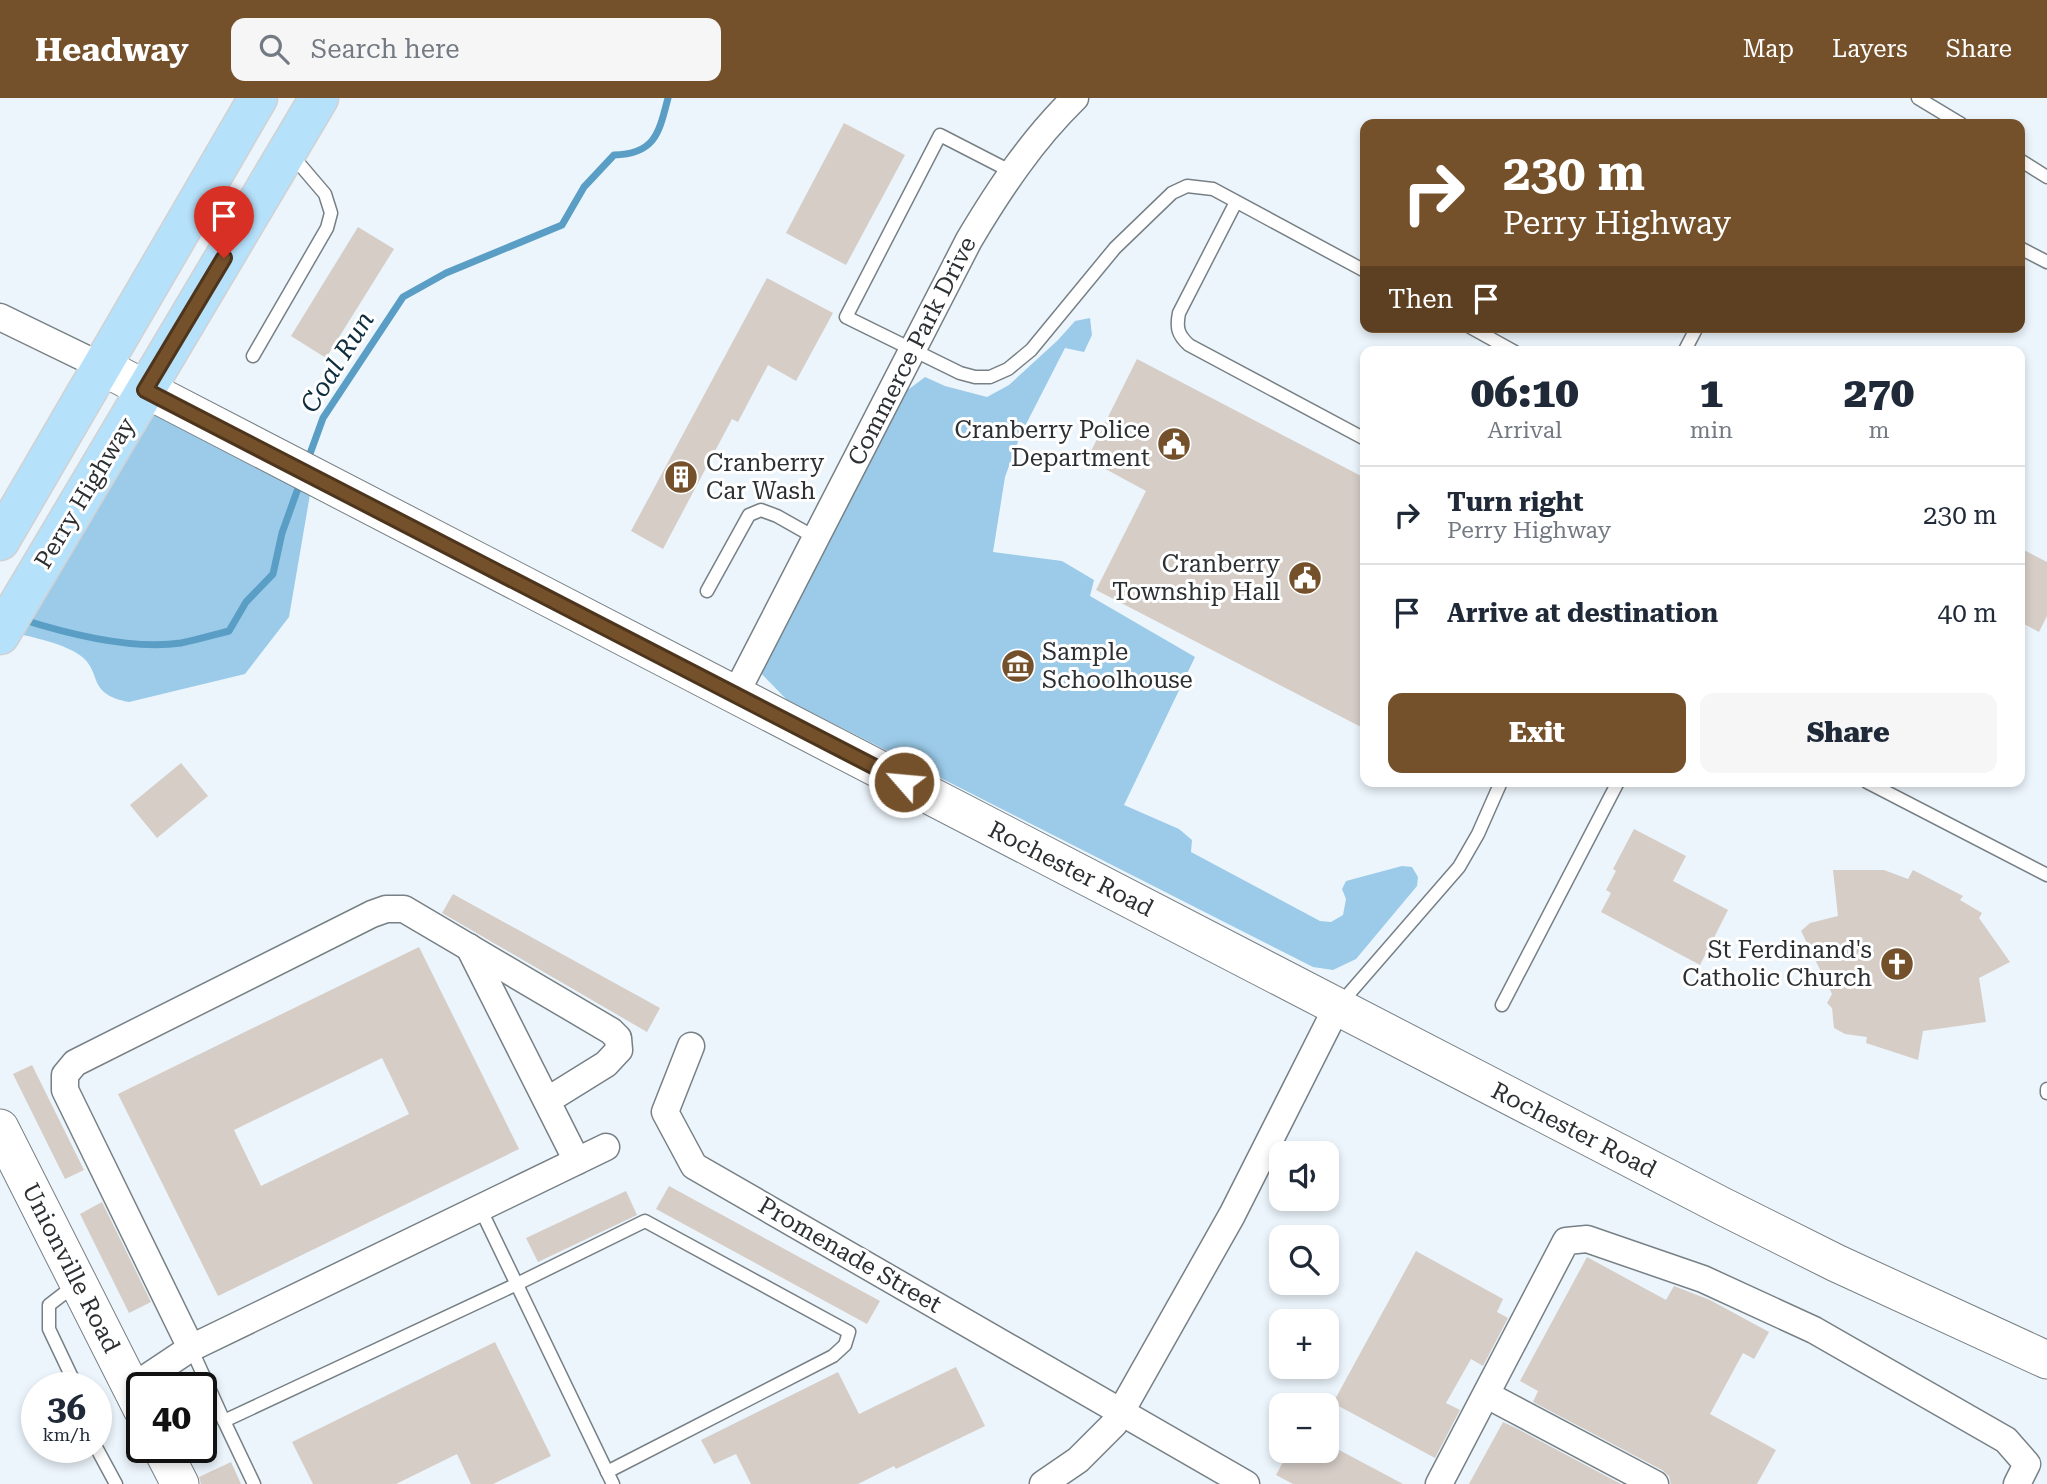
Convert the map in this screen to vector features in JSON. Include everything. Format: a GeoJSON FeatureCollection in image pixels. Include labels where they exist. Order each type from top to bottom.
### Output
{"type":"FeatureCollection","features":[{"type":"Feature","properties":{"kind":"main road","name":"Perry Highway"},"geometry":{"type":"LineString","coordinates":[[0,541],[258,98]]}},
{"type":"Feature","properties":{"kind":"main road","name":"Perry Highway"},"geometry":{"type":"LineString","coordinates":[[7,624],[319,98]]}},
{"type":"Feature","properties":{"kind":"street","name":"Commerce Park Drive"},"geometry":{"type":"LineString","coordinates":[[735,695],[969,240],[1027,150],[1075,98]]}},
{"type":"Feature","properties":{"kind":"street"},"geometry":{"type":"LineString","coordinates":[[0,317],[101,366]]}},
{"type":"Feature","properties":{"kind":"street","name":"Rochester Road"},"geometry":{"type":"LineString","coordinates":[[101,366],[1824,1257],[2047,1360]]}},
{"type":"Feature","properties":{"kind":"street"},"geometry":{"type":"LineString","coordinates":[[191,1348],[65,1090],[65,1075],[75,1063],[379,911],[404,909],[611,1031],[618,1038],[619,1050],[606,1064],[548,1100]]}},
{"type":"Feature","properties":{"kind":"street"},"geometry":{"type":"LineString","coordinates":[[469,947],[577,1161]]}},
{"type":"Feature","properties":{"kind":"street"},"geometry":{"type":"LineString","coordinates":[[1042,1484],[1078,1460],[1114,1424],[1232,1215],[1337,1007]]}},
{"type":"Feature","properties":{"kind":"street","name":"Promenade Street"},"geometry":{"type":"LineString","coordinates":[[691,1045],[665,1112],[694,1166],[1246,1484]]}},
{"type":"Feature","properties":{"kind":"street","name":"Unionville Road"},"geometry":{"type":"LineString","coordinates":[[0,1128],[126,1379]]}},
{"type":"Feature","properties":{"kind":"street"},"geometry":{"type":"LineString","coordinates":[[165,1372],[191,1348],[606,1147]]}},
{"type":"Feature","properties":{"kind":"street"},"geometry":{"type":"LineString","coordinates":[[1439,1484],[1566,1241],[1587,1239],[1703,1279],[1814,1330],[2006,1440],[2026,1464],[2017,1484]]}},
{"type":"Feature","properties":{"kind":"street"},"geometry":{"type":"LineString","coordinates":[[1487,1395],[1655,1484]]}},
{"type":"Feature","properties":{"kind":"street"},"geometry":{"type":"LineString","coordinates":[[169,1463],[180,1484]]}},
{"type":"Feature","properties":{"kind":"lane"},"geometry":{"type":"LineString","coordinates":[[1918,98],[1953,119]]}},
{"type":"Feature","properties":{"kind":"lane"},"geometry":{"type":"LineString","coordinates":[[1012,172],[940,135],[846,317],[960,373],[990,377],[1009,369],[1031,350],[1115,248],[1172,193],[1187,186],[1213,189],[1360,268]]}},
{"type":"Feature","properties":{"kind":"lane"},"geometry":{"type":"LineString","coordinates":[[253,356],[327,228],[331,213],[326,194],[288,151]]}},
{"type":"Feature","properties":{"kind":"lane"},"geometry":{"type":"LineString","coordinates":[[2025,163],[2047,177]]}},
{"type":"Feature","properties":{"kind":"lane"},"geometry":{"type":"LineString","coordinates":[[1236,202],[1179,313],[1176,325],[1179,336],[1189,345],[1360,436]]}},
{"type":"Feature","properties":{"kind":"lane"},"geometry":{"type":"LineString","coordinates":[[2025,251],[2047,262]]}},
{"type":"Feature","properties":{"kind":"lane"},"geometry":{"type":"LineString","coordinates":[[1481,333],[1505,346]]}},
{"type":"Feature","properties":{"kind":"lane"},"geometry":{"type":"LineString","coordinates":[[708,591],[749,515],[761,510],[816,538]]}},
{"type":"Feature","properties":{"kind":"lane"},"geometry":{"type":"LineString","coordinates":[[1337,1007],[1459,867],[1478,834],[1499,787]]}},
{"type":"Feature","properties":{"kind":"lane"},"geometry":{"type":"LineString","coordinates":[[1502,1005],[1615,787]]}},
{"type":"Feature","properties":{"kind":"lane"},"geometry":{"type":"LineString","coordinates":[[1877,787],[2047,876]]}},
{"type":"Feature","properties":{"kind":"lane"},"geometry":{"type":"LineString","coordinates":[[224,1421],[517,1284],[645,1221],[849,1332],[845,1345],[833,1356],[610,1478],[517,1284],[480,1208]]}},
{"type":"Feature","properties":{"kind":"lane"},"geometry":{"type":"LineString","coordinates":[[69,1372],[49,1329],[49,1306],[78,1282]]}},
{"type":"Feature","properties":{"kind":"lane"},"geometry":{"type":"LineString","coordinates":[[191,1348],[254,1484]]}},
{"type":"Feature","properties":{"kind":"lane"},"geometry":{"type":"LineString","coordinates":[[105,1463],[116,1484]]}},
{"type":"Feature","properties":{"kind":"shaded area"},"geometry":{"type":"Polygon","coordinates":[[[1090,318],[1092,335],[1084,352],[1065,348],[1020,436],[1005,477],[993,552],[1062,561],[1094,580],[1090,596],[1195,657],[1124,805],[1179,829],[1192,840],[1191,852],[1320,921],[1331,922],[1343,915],[1346,899],[1342,889],[1346,881],[1402,866],[1412,867],[1418,877],[1417,886],[1356,959],[1333,970],[1313,967],[787,700],[751,663],[905,392],[925,377],[945,386],[987,397],[1009,385],[1075,321],[1090,318]]]}},
{"type":"Feature","properties":{"kind":"shaded area"},"geometry":{"type":"Polygon","coordinates":[[[145,390],[313,477],[289,617],[245,674],[129,702],[106,694],[88,663],[73,651],[54,643],[3,630],[145,390]]]}},
{"type":"Feature","properties":{"kind":"building"},"geometry":{"type":"Polygon","coordinates":[[[844,123],[905,155],[846,265],[786,233],[844,123]]]}},
{"type":"Feature","properties":{"kind":"building"},"geometry":{"type":"Polygon","coordinates":[[[358,227],[394,249],[326,358],[291,336],[358,227]]]}},
{"type":"Feature","properties":{"kind":"building"},"geometry":{"type":"Polygon","coordinates":[[[767,278],[833,313],[796,381],[768,365],[738,422],[732,419],[663,549],[631,531],[767,278]]]}},
{"type":"Feature","properties":{"kind":"building"},"geometry":{"type":"Polygon","coordinates":[[[1137,359],[1360,475],[1360,726],[1096,590],[1146,491],[1087,459],[1137,359]]]}},
{"type":"Feature","properties":{"kind":"building"},"geometry":{"type":"Polygon","coordinates":[[[2025,551],[2047,562],[2047,616],[2039,632],[2025,625],[2025,551]]]}},
{"type":"Feature","properties":{"kind":"building"},"geometry":{"type":"Polygon","coordinates":[[[181,763],[208,796],[157,838],[130,805],[181,763]]]}},
{"type":"Feature","properties":{"kind":"building"},"geometry":{"type":"Polygon","coordinates":[[[1634,829],[1686,856],[1673,881],[1728,910],[1700,965],[1601,912],[1611,893],[1606,890],[1616,871],[1613,869],[1634,829]]]}},
{"type":"Feature","properties":{"kind":"building"},"geometry":{"type":"Polygon","coordinates":[[[1833,870],[1884,870],[1908,879],[1913,870],[1963,896],[1960,900],[1982,913],[1979,918],[2010,962],[1979,978],[1986,1022],[1923,1031],[1918,1060],[1866,1043],[1867,1037],[1845,1034],[1834,1028],[1832,1008],[1827,1003],[1832,994],[1801,931],[1810,923],[1838,916],[1833,870]]]}},
{"type":"Feature","properties":{"kind":"building"},"geometry":{"type":"Polygon","coordinates":[[[453,894],[660,1008],[647,1032],[442,913],[453,894]]]}},
{"type":"Feature","properties":{"kind":"building"},"geometry":{"type":"Polygon","coordinates":[[[419,947],[519,1149],[218,1296],[118,1094],[419,947]],[[382,1058],[234,1130],[261,1186],[409,1114],[382,1058]]]}},
{"type":"Feature","properties":{"kind":"building"},"geometry":{"type":"Polygon","coordinates":[[[32,1065],[84,1170],[65,1179],[13,1074],[32,1065]]]}},
{"type":"Feature","properties":{"kind":"building"},"geometry":{"type":"Polygon","coordinates":[[[669,1186],[880,1301],[867,1324],[656,1209],[669,1186]]]}},
{"type":"Feature","properties":{"kind":"building"},"geometry":{"type":"Polygon","coordinates":[[[626,1191],[637,1215],[538,1262],[526,1238],[626,1191]]]}},
{"type":"Feature","properties":{"kind":"building"},"geometry":{"type":"Polygon","coordinates":[[[102,1202],[151,1302],[129,1313],[80,1214],[102,1202]]]}},
{"type":"Feature","properties":{"kind":"building"},"geometry":{"type":"Polygon","coordinates":[[[1416,1251],[1503,1299],[1497,1312],[1508,1318],[1483,1366],[1471,1359],[1446,1403],[1460,1410],[1435,1458],[1339,1406],[1338,1393],[1416,1251]]]}},
{"type":"Feature","properties":{"kind":"building"},"geometry":{"type":"Polygon","coordinates":[[[1587,1257],[1666,1300],[1674,1286],[1710,1300],[1769,1332],[1754,1359],[1743,1353],[1710,1414],[1776,1450],[1757,1484],[1671,1484],[1669,1476],[1662,1470],[1533,1402],[1538,1391],[1520,1381],[1587,1257]]]}},
{"type":"Feature","properties":{"kind":"building"},"geometry":{"type":"Polygon","coordinates":[[[495,1342],[551,1456],[493,1484],[471,1484],[457,1454],[396,1484],[313,1484],[292,1442],[495,1342]]]}},
{"type":"Feature","properties":{"kind":"building"},"geometry":{"type":"Polygon","coordinates":[[[956,1367],[985,1426],[896,1469],[894,1466],[858,1484],[751,1484],[736,1454],[714,1464],[701,1440],[838,1372],[859,1414],[956,1367]]]}},
{"type":"Feature","properties":{"kind":"building"},"geometry":{"type":"Polygon","coordinates":[[[1503,1422],[1518,1429],[1621,1484],[1469,1484],[1503,1422]]]}},
{"type":"Feature","properties":{"kind":"building"},"geometry":{"type":"Polygon","coordinates":[[[1339,1450],[1403,1484],[1293,1484],[1276,1475],[1282,1463],[1339,1463],[1339,1450]]]}},
{"type":"Feature","properties":{"kind":"building"},"geometry":{"type":"Polygon","coordinates":[[[231,1462],[241,1484],[201,1484],[199,1477],[231,1462]]]}},
{"type":"Feature","properties":{"kind":"waterway","name":"Coal Run"},"geometry":{"type":"LineString","coordinates":[[307,462],[323,418],[403,297],[446,273],[562,225],[584,187],[614,155],[639,150],[653,139],[662,121],[668,98]]}},
{"type":"Feature","properties":{"kind":"waterway","name":"Coal Run"},"geometry":{"type":"LineString","coordinates":[[21,619],[79,635],[142,644],[181,643],[229,631],[246,602],[273,574],[282,533],[301,480]]}},
{"type":"Feature","properties":{"kind":"place","name":"Cranberry Police Department"},"geometry":{"type":"Point","coordinates":[1174,444]}},
{"type":"Feature","properties":{"kind":"place","name":"Cranberry Car Wash"},"geometry":{"type":"Point","coordinates":[681,477]}},
{"type":"Feature","properties":{"kind":"place","name":"Cranberry Township Hall"},"geometry":{"type":"Point","coordinates":[1305,578]}},
{"type":"Feature","properties":{"kind":"place","name":"Sample Schoolhouse"},"geometry":{"type":"Point","coordinates":[1018,666]}},
{"type":"Feature","properties":{"kind":"place","name":"St Ferdinand's Catholic Church"},"geometry":{"type":"Point","coordinates":[1897,964]}},
{"type":"Feature","properties":{"kind":"route"},"geometry":{"type":"LineString","coordinates":[[224,258],[145,390],[904,782]]}}]}
